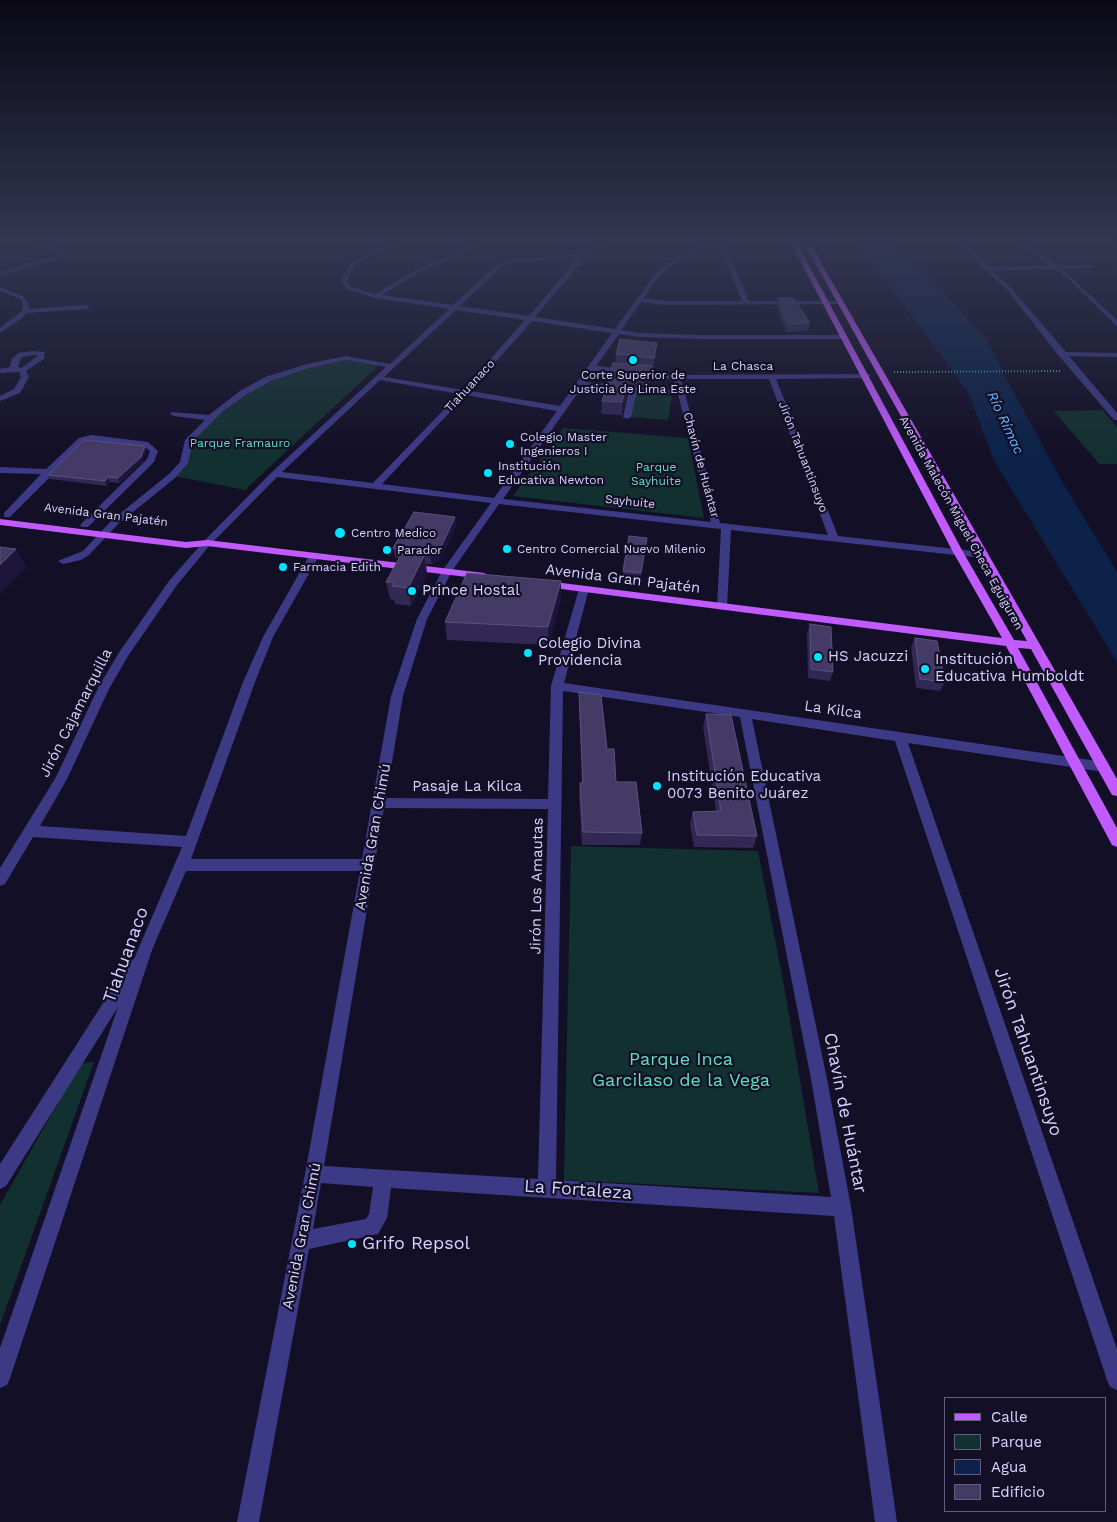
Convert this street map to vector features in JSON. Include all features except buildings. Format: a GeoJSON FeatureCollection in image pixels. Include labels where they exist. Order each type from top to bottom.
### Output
{"type":"FeatureCollection","features":[{"type":"Feature","properties":{"kind":"main road","name":"Avenida Malecón Miguel Checa Eguiguren"},"geometry":{"type":"LineString","coordinates":[[834,316],[958,552],[1010,643],[1117,841]]}},
{"type":"Feature","properties":{"kind":"main road","name":"Avenida Malecón Miguel Checa Eguiguren"},"geometry":{"type":"LineString","coordinates":[[849,316],[1117,791]]}},
{"type":"Feature","properties":{"kind":"main road","name":"Avenida Gran Pajatén"},"geometry":{"type":"LineString","coordinates":[[2,517],[107,531],[186,545],[207,543],[496,578]]}},
{"type":"Feature","properties":{"kind":"main road","name":"Avenida Gran Pajatén"},"geometry":{"type":"LineString","coordinates":[[2,517],[85,525],[107,531]]}},
{"type":"Feature","properties":{"kind":"main road","name":"Avenida Gran Pajatén"},"geometry":{"type":"LineString","coordinates":[[535,583],[1034,646]]}},
{"type":"Feature","properties":{"kind":"street"},"geometry":{"type":"LineString","coordinates":[[0,331],[21,316]]}},
{"type":"Feature","properties":{"kind":"street","name":"Jirón Cajamarquilla"},"geometry":{"type":"LineString","coordinates":[[0,880],[5,863],[30,831],[61,779],[92,712],[124,654],[173,583],[207,543],[276,474],[445,316]]}},
{"type":"Feature","properties":{"kind":"street"},"geometry":{"type":"LineString","coordinates":[[509,316],[617,332],[677,337],[845,337]]}},
{"type":"Feature","properties":{"kind":"street","name":"Tiahuanaco"},"geometry":{"type":"LineString","coordinates":[[374,487],[533,316]]}},
{"type":"Feature","properties":{"kind":"street","name":"Avenida Gran Chimú"},"geometry":{"type":"LineString","coordinates":[[248,1522],[302,1241],[397,696],[408,659],[422,619],[447,572],[628,316]]}},
{"type":"Feature","properties":{"kind":"street"},"geometry":{"type":"LineString","coordinates":[[1031,316],[1117,418]]}},
{"type":"Feature","properties":{"kind":"street"},"geometry":{"type":"LineString","coordinates":[[0,371],[22,370],[42,358],[42,354],[33,352],[21,356],[16,359],[13,369]]}},
{"type":"Feature","properties":{"kind":"street"},"geometry":{"type":"LineString","coordinates":[[1062,354],[1117,355]]}},
{"type":"Feature","properties":{"kind":"street"},"geometry":{"type":"LineString","coordinates":[[63,561],[78,558],[86,553],[107,531],[180,468],[184,462],[189,440],[210,418],[243,392],[268,379],[307,366],[352,358],[391,366]]}},
{"type":"Feature","properties":{"kind":"street","name":"La Chasca"},"geometry":{"type":"LineString","coordinates":[[590,368],[677,377],[866,376]]}},
{"type":"Feature","properties":{"kind":"street"},"geometry":{"type":"LineString","coordinates":[[0,399],[8,396],[21,386],[25,376],[22,370]]}},
{"type":"Feature","properties":{"kind":"street","name":"Chavín de Huántar"},"geometry":{"type":"LineString","coordinates":[[677,377],[721,525],[722,607]]}},
{"type":"Feature","properties":{"kind":"street","name":"Jirón Tahuantinsuyo"},"geometry":{"type":"LineString","coordinates":[[772,377],[834,537]]}},
{"type":"Feature","properties":{"kind":"street"},"geometry":{"type":"LineString","coordinates":[[379,378],[561,409]]}},
{"type":"Feature","properties":{"kind":"street"},"geometry":{"type":"LineString","coordinates":[[579,384],[670,392]]}},
{"type":"Feature","properties":{"kind":"street"},"geometry":{"type":"LineString","coordinates":[[626,417],[633,390]]}},
{"type":"Feature","properties":{"kind":"street"},"geometry":{"type":"LineString","coordinates":[[174,414],[210,418]]}},
{"type":"Feature","properties":{"kind":"street"},"geometry":{"type":"LineString","coordinates":[[2,517],[19,505],[48,472],[78,443],[91,438],[136,442],[148,445],[154,451],[151,460],[85,525]]}},
{"type":"Feature","properties":{"kind":"street"},"geometry":{"type":"LineString","coordinates":[[0,470],[48,472]]}},
{"type":"Feature","properties":{"kind":"street","name":"Sayhuite"},"geometry":{"type":"LineString","coordinates":[[276,474],[497,501],[982,554]]}},
{"type":"Feature","properties":{"kind":"street","name":"Tiahuanaco"},"geometry":{"type":"LineString","coordinates":[[0,1378],[145,950],[191,842],[249,682],[268,637],[314,556]]}},
{"type":"Feature","properties":{"kind":"street","name":"Jirón Los Amautas"},"geometry":{"type":"LineString","coordinates":[[547,1188],[557,686],[584,589]]}},
{"type":"Feature","properties":{"kind":"street","name":"La Kilca"},"geometry":{"type":"LineString","coordinates":[[557,686],[1104,767]]}},
{"type":"Feature","properties":{"kind":"street","name":"Chavín de Huántar"},"geometry":{"type":"LineString","coordinates":[[745,714],[817,1070],[842,1207],[886,1522]]}},
{"type":"Feature","properties":{"kind":"street","name":"Jirón Tahuantinsuyo"},"geometry":{"type":"LineString","coordinates":[[900,737],[1117,1380]]}},
{"type":"Feature","properties":{"kind":"street","name":"Pasaje La Kilca"},"geometry":{"type":"LineString","coordinates":[[378,803],[555,804]]}},
{"type":"Feature","properties":{"kind":"street"},"geometry":{"type":"LineString","coordinates":[[30,831],[191,842]]}},
{"type":"Feature","properties":{"kind":"street"},"geometry":{"type":"LineString","coordinates":[[181,865],[369,865]]}},
{"type":"Feature","properties":{"kind":"street"},"geometry":{"type":"LineString","coordinates":[[0,1180],[145,950]]}},
{"type":"Feature","properties":{"kind":"street","name":"La Fortaleza"},"geometry":{"type":"LineString","coordinates":[[314,1174],[842,1207]]}},
{"type":"Feature","properties":{"kind":"street"},"geometry":{"type":"LineString","coordinates":[[302,1241],[371,1227],[378,1218],[383,1178]]}},
{"type":"Feature","properties":{"kind":"path"},"geometry":{"type":"LineString","coordinates":[[908,372],[1076,371]]}},
{"type":"Feature","properties":{"kind":"green space","name":"Parque Framauro"},"geometry":{"type":"Polygon","coordinates":[[[347,359],[379,365],[245,490],[174,476],[188,446],[208,421],[259,386],[306,367],[347,359]]]}},
{"type":"Feature","properties":{"kind":"green space"},"geometry":{"type":"Polygon","coordinates":[[[636,393],[672,396],[668,420],[630,417],[636,393]]]}},
{"type":"Feature","properties":{"kind":"green space"},"geometry":{"type":"Polygon","coordinates":[[[1102,410],[1117,427],[1117,464],[1099,464],[1054,411],[1102,410]]]}},
{"type":"Feature","properties":{"kind":"green space","name":"Parque Sayhuite"},"geometry":{"type":"Polygon","coordinates":[[[563,428],[688,438],[704,518],[513,496],[563,428]]]}},
{"type":"Feature","properties":{"kind":"green space","name":"Parque Inca Garcilaso de la Vega"},"geometry":{"type":"Polygon","coordinates":[[[571,846],[758,851],[785,991],[819,1193],[564,1180],[571,846]]]}},
{"type":"Feature","properties":{"kind":"green space"},"geometry":{"type":"Polygon","coordinates":[[[94,1062],[0,1325],[0,1205],[80,1064],[94,1062]]]}},
{"type":"Feature","properties":{"kind":"water","name":"Río Rímac"},"geometry":{"type":"Polygon","coordinates":[[[912,316],[965,316],[988,341],[1060,478],[1117,572],[1117,662],[993,459],[969,394],[912,316]]]}},
{"type":"Feature","properties":{"kind":"place","name":"Corte Superior de Justicia de Lima Este"},"geometry":{"type":"Point","coordinates":[633,360]}},
{"type":"Feature","properties":{"kind":"place","name":"Colegio Master Ingenieros I"},"geometry":{"type":"Point","coordinates":[510,444]}},
{"type":"Feature","properties":{"kind":"place","name":"Institución Educativa Newton"},"geometry":{"type":"Point","coordinates":[488,473]}},
{"type":"Feature","properties":{"kind":"place","name":"Centro Medico"},"geometry":{"type":"Point","coordinates":[340,533]}},
{"type":"Feature","properties":{"kind":"place","name":"Centro Comercial Nuevo Milenio"},"geometry":{"type":"Point","coordinates":[507,549]}},
{"type":"Feature","properties":{"kind":"place","name":"Parador"},"geometry":{"type":"Point","coordinates":[387,550]}},
{"type":"Feature","properties":{"kind":"place","name":"Farmacia Edith"},"geometry":{"type":"Point","coordinates":[283,567]}},
{"type":"Feature","properties":{"kind":"place","name":"Prince Hostal"},"geometry":{"type":"Point","coordinates":[412,591]}},
{"type":"Feature","properties":{"kind":"place","name":"Colegio Divina Providencia"},"geometry":{"type":"Point","coordinates":[528,653]}},
{"type":"Feature","properties":{"kind":"place","name":"HS Jacuzzi"},"geometry":{"type":"Point","coordinates":[818,657]}},
{"type":"Feature","properties":{"kind":"place","name":"Institución Educativa Humboldt"},"geometry":{"type":"Point","coordinates":[925,669]}},
{"type":"Feature","properties":{"kind":"place","name":"Institución Educativa 0073 Benito Juárez"},"geometry":{"type":"Point","coordinates":[657,786]}},
{"type":"Feature","properties":{"kind":"place","name":"Grifo Repsol"},"geometry":{"type":"Point","coordinates":[352,1244]}}]}
